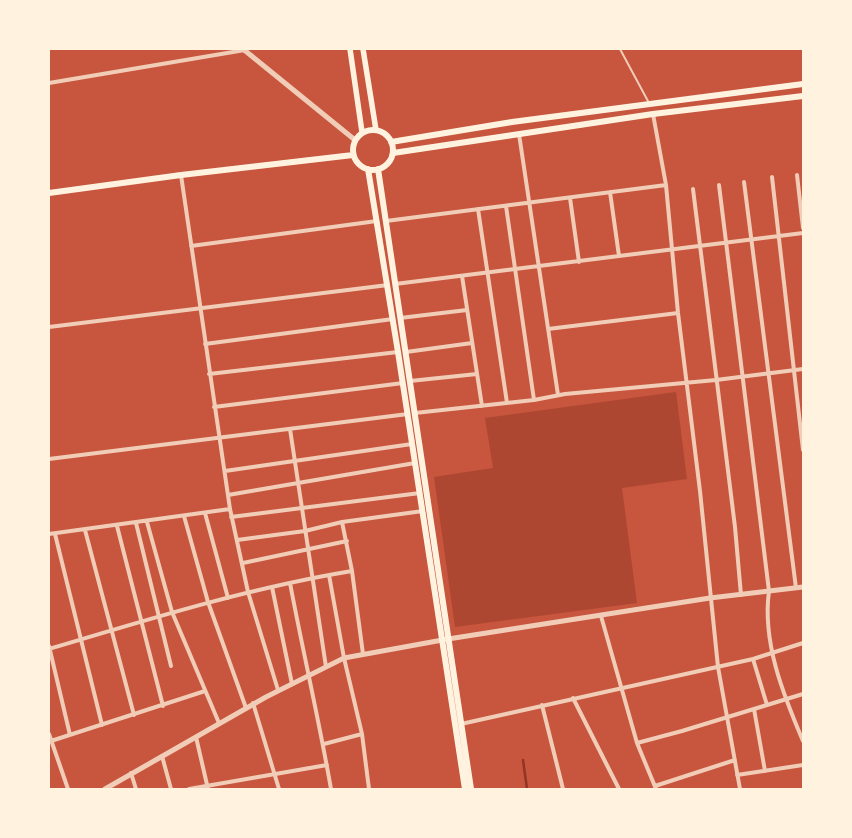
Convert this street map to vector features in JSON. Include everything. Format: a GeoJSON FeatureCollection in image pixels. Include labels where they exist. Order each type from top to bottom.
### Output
{"type":"FeatureCollection","features":[{"type":"Feature","properties":{"kind":"main road"},"geometry":{"type":"LineString","coordinates":[[350,49],[362,132]]}},
{"type":"Feature","properties":{"kind":"main road"},"geometry":{"type":"LineString","coordinates":[[363,49],[376,130]]}},
{"type":"Feature","properties":{"kind":"main road"},"geometry":{"type":"LineString","coordinates":[[392,142],[512,122],[803,84]]}},
{"type":"Feature","properties":{"kind":"main road"},"geometry":{"type":"LineString","coordinates":[[393,153],[653,114],[803,96]]}},
{"type":"Feature","properties":{"kind":"main road"},"geometry":{"type":"LineString","coordinates":[[376,130],[388,136],[392,142],[393,153],[388,164],[378,169],[368,169],[359,164],[353,155],[355,140],[362,132],[376,130]]}},
{"type":"Feature","properties":{"kind":"main road"},"geometry":{"type":"LineString","coordinates":[[49,194],[181,175],[353,155]]}},
{"type":"Feature","properties":{"kind":"main road"},"geometry":{"type":"LineString","coordinates":[[368,169],[388,285],[423,511],[472,789]]}},
{"type":"Feature","properties":{"kind":"main road"},"geometry":{"type":"LineString","coordinates":[[378,169],[415,413],[465,789]]}},
{"type":"Feature","properties":{"kind":"street"},"geometry":{"type":"LineString","coordinates":[[49,83],[244,50],[355,140]]}},
{"type":"Feature","properties":{"kind":"street"},"geometry":{"type":"LineString","coordinates":[[653,114],[666,185],[671,249],[718,667],[740,789]]}},
{"type":"Feature","properties":{"kind":"street"},"geometry":{"type":"LineString","coordinates":[[519,134],[558,395]]}},
{"type":"Feature","properties":{"kind":"street"},"geometry":{"type":"LineString","coordinates":[[181,175],[231,517],[243,563],[248,592],[278,690]]}},
{"type":"Feature","properties":{"kind":"street"},"geometry":{"type":"LineString","coordinates":[[796,175],[803,228]]}},
{"type":"Feature","properties":{"kind":"street"},"geometry":{"type":"LineString","coordinates":[[772,177],[803,450]]}},
{"type":"Feature","properties":{"kind":"street"},"geometry":{"type":"LineString","coordinates":[[744,182],[796,588]]}},
{"type":"Feature","properties":{"kind":"street"},"geometry":{"type":"LineString","coordinates":[[386,221],[666,185]]}},
{"type":"Feature","properties":{"kind":"street"},"geometry":{"type":"LineString","coordinates":[[719,185],[744,376],[769,591],[767,609],[772,654],[787,698],[801,731],[803,741]]}},
{"type":"Feature","properties":{"kind":"street"},"geometry":{"type":"LineString","coordinates":[[693,189],[702,246],[716,380],[735,527],[741,595]]}},
{"type":"Feature","properties":{"kind":"street"},"geometry":{"type":"LineString","coordinates":[[610,192],[619,256]]}},
{"type":"Feature","properties":{"kind":"street"},"geometry":{"type":"LineString","coordinates":[[570,198],[579,262]]}},
{"type":"Feature","properties":{"kind":"street"},"geometry":{"type":"LineString","coordinates":[[506,206],[534,400]]}},
{"type":"Feature","properties":{"kind":"street"},"geometry":{"type":"LineString","coordinates":[[478,209],[508,403]]}},
{"type":"Feature","properties":{"kind":"street"},"geometry":{"type":"LineString","coordinates":[[191,246],[377,221]]}},
{"type":"Feature","properties":{"kind":"street"},"geometry":{"type":"LineString","coordinates":[[395,284],[803,233]]}},
{"type":"Feature","properties":{"kind":"street"},"geometry":{"type":"LineString","coordinates":[[462,276],[482,406]]}},
{"type":"Feature","properties":{"kind":"street"},"geometry":{"type":"LineString","coordinates":[[49,327],[388,285]]}},
{"type":"Feature","properties":{"kind":"street"},"geometry":{"type":"LineString","coordinates":[[400,318],[467,310]]}},
{"type":"Feature","properties":{"kind":"street"},"geometry":{"type":"LineString","coordinates":[[548,329],[678,313]]}},
{"type":"Feature","properties":{"kind":"street"},"geometry":{"type":"LineString","coordinates":[[205,344],[393,319]]}},
{"type":"Feature","properties":{"kind":"street"},"geometry":{"type":"LineString","coordinates":[[406,352],[472,343]]}},
{"type":"Feature","properties":{"kind":"street"},"geometry":{"type":"LineString","coordinates":[[209,374],[398,352]]}},
{"type":"Feature","properties":{"kind":"street"},"geometry":{"type":"LineString","coordinates":[[415,413],[534,400],[558,395],[716,380],[803,369]]}},
{"type":"Feature","properties":{"kind":"street"},"geometry":{"type":"LineString","coordinates":[[410,381],[477,374]]}},
{"type":"Feature","properties":{"kind":"street"},"geometry":{"type":"LineString","coordinates":[[214,407],[403,383]]}},
{"type":"Feature","properties":{"kind":"street"},"geometry":{"type":"LineString","coordinates":[[49,459],[408,414]]}},
{"type":"Feature","properties":{"kind":"street"},"geometry":{"type":"LineString","coordinates":[[290,429],[326,667]]}},
{"type":"Feature","properties":{"kind":"street"},"geometry":{"type":"LineString","coordinates":[[225,471],[412,444]]}},
{"type":"Feature","properties":{"kind":"street"},"geometry":{"type":"LineString","coordinates":[[228,495],[415,463]]}},
{"type":"Feature","properties":{"kind":"street"},"geometry":{"type":"LineString","coordinates":[[231,517],[420,493]]}},
{"type":"Feature","properties":{"kind":"street"},"geometry":{"type":"LineString","coordinates":[[49,534],[147,522],[230,509]]}},
{"type":"Feature","properties":{"kind":"street"},"geometry":{"type":"LineString","coordinates":[[237,540],[306,531],[342,522],[423,511]]}},
{"type":"Feature","properties":{"kind":"street"},"geometry":{"type":"LineString","coordinates":[[205,513],[228,598]]}},
{"type":"Feature","properties":{"kind":"street"},"geometry":{"type":"LineString","coordinates":[[184,516],[208,602],[246,708]]}},
{"type":"Feature","properties":{"kind":"street"},"geometry":{"type":"LineString","coordinates":[[147,522],[172,612],[219,723]]}},
{"type":"Feature","properties":{"kind":"street"},"geometry":{"type":"LineString","coordinates":[[342,522],[352,571],[363,654]]}},
{"type":"Feature","properties":{"kind":"street"},"geometry":{"type":"LineString","coordinates":[[136,523],[171,666]]}},
{"type":"Feature","properties":{"kind":"street"},"geometry":{"type":"LineString","coordinates":[[117,526],[140,622],[163,706]]}},
{"type":"Feature","properties":{"kind":"street"},"geometry":{"type":"LineString","coordinates":[[85,530],[134,715]]}},
{"type":"Feature","properties":{"kind":"street"},"geometry":{"type":"LineString","coordinates":[[55,534],[102,725]]}},
{"type":"Feature","properties":{"kind":"street"},"geometry":{"type":"LineString","coordinates":[[243,563],[347,541]]}},
{"type":"Feature","properties":{"kind":"street"},"geometry":{"type":"LineString","coordinates":[[70,735],[49,648],[81,640],[208,602],[248,592],[352,571]]}},
{"type":"Feature","properties":{"kind":"street"},"geometry":{"type":"LineString","coordinates":[[329,575],[344,658],[362,734],[369,789]]}},
{"type":"Feature","properties":{"kind":"street"},"geometry":{"type":"LineString","coordinates":[[290,583],[324,744],[331,789]]}},
{"type":"Feature","properties":{"kind":"street"},"geometry":{"type":"LineString","coordinates":[[272,587],[292,684]]}},
{"type":"Feature","properties":{"kind":"street"},"geometry":{"type":"LineString","coordinates":[[105,789],[278,690],[344,658],[445,640],[710,598],[803,587]]}},
{"type":"Feature","properties":{"kind":"street"},"geometry":{"type":"LineString","coordinates":[[601,616],[637,742],[655,787],[735,760]]}},
{"type":"Feature","properties":{"kind":"street"},"geometry":{"type":"LineString","coordinates":[[461,724],[753,659],[803,643]]}},
{"type":"Feature","properties":{"kind":"street"},"geometry":{"type":"LineString","coordinates":[[753,659],[767,705]]}},
{"type":"Feature","properties":{"kind":"street"},"geometry":{"type":"LineString","coordinates":[[52,741],[163,706],[205,691]]}},
{"type":"Feature","properties":{"kind":"street"},"geometry":{"type":"LineString","coordinates":[[637,742],[727,718],[803,694]]}},
{"type":"Feature","properties":{"kind":"street"},"geometry":{"type":"LineString","coordinates":[[573,698],[619,789]]}},
{"type":"Feature","properties":{"kind":"street"},"geometry":{"type":"LineString","coordinates":[[253,704],[273,774],[279,789]]}},
{"type":"Feature","properties":{"kind":"street"},"geometry":{"type":"LineString","coordinates":[[542,705],[563,789]]}},
{"type":"Feature","properties":{"kind":"street"},"geometry":{"type":"LineString","coordinates":[[754,709],[766,771]]}},
{"type":"Feature","properties":{"kind":"street"},"geometry":{"type":"LineString","coordinates":[[49,734],[68,789]]}},
{"type":"Feature","properties":{"kind":"street"},"geometry":{"type":"LineString","coordinates":[[324,744],[362,734]]}},
{"type":"Feature","properties":{"kind":"street"},"geometry":{"type":"LineString","coordinates":[[196,737],[207,787]]}},
{"type":"Feature","properties":{"kind":"street"},"geometry":{"type":"LineString","coordinates":[[162,756],[171,789]]}},
{"type":"Feature","properties":{"kind":"street"},"geometry":{"type":"LineString","coordinates":[[190,789],[327,765]]}},
{"type":"Feature","properties":{"kind":"street"},"geometry":{"type":"LineString","coordinates":[[738,775],[803,766]]}},
{"type":"Feature","properties":{"kind":"street"},"geometry":{"type":"LineString","coordinates":[[131,773],[136,789]]}},
{"type":"Feature","properties":{"kind":"lane"},"geometry":{"type":"LineString","coordinates":[[620,49],[649,104]]}},
{"type":"Feature","properties":{"kind":"shaded area"},"geometry":{"type":"Polygon","coordinates":[[[676,392],[687,479],[622,488],[637,603],[455,627],[434,477],[493,468],[485,418],[676,392]]]}},
{"type":"Feature","properties":{"kind":"waterway"},"geometry":{"type":"LineString","coordinates":[[523,760],[527,789]]}}]}
